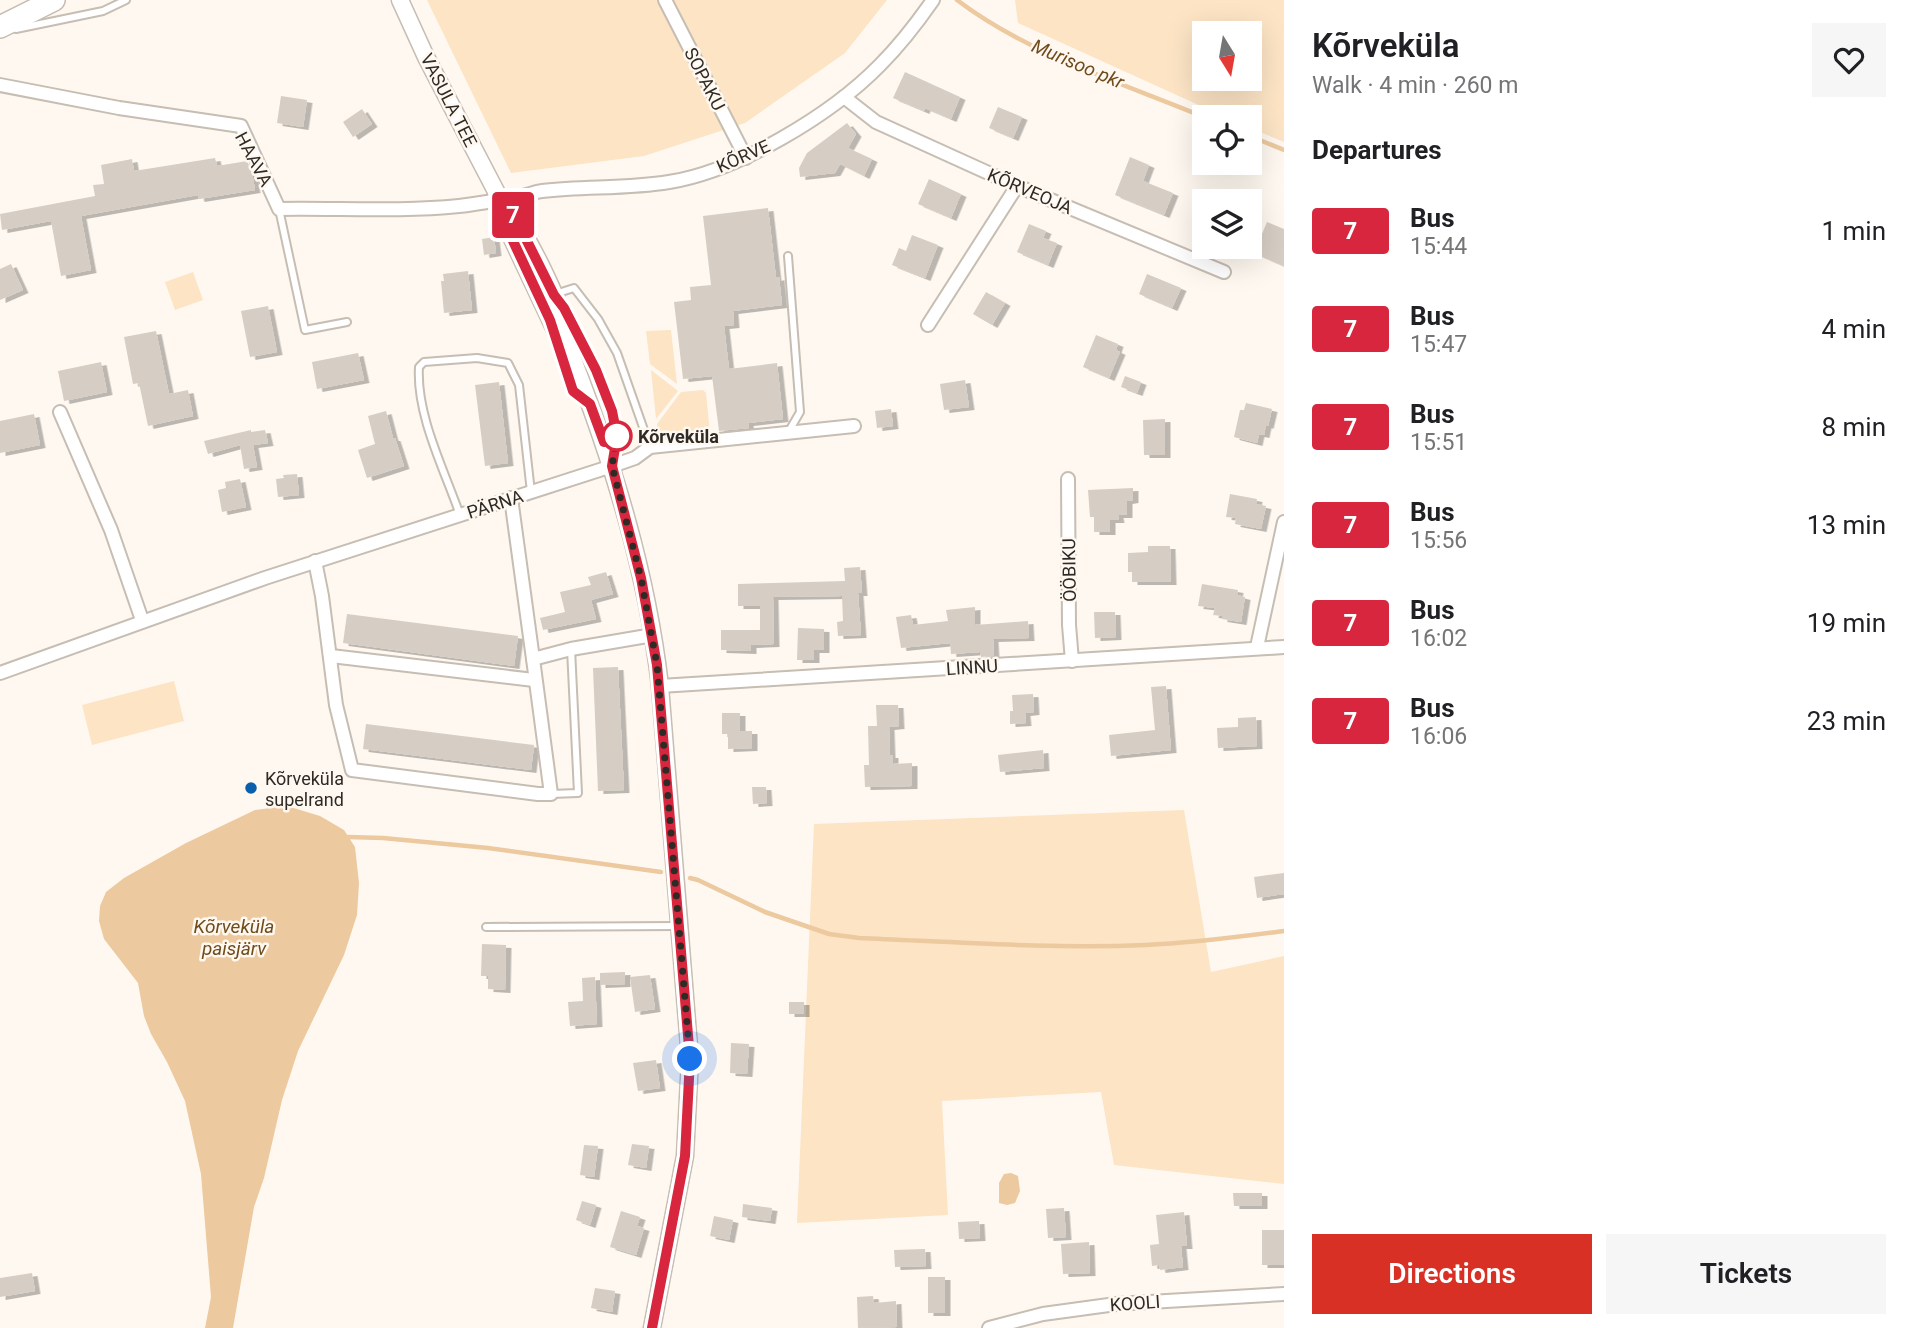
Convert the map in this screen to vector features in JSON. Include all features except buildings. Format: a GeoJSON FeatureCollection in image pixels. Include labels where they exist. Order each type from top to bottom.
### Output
{"type":"FeatureCollection","features":[{"type":"Feature","properties":{"kind":"highway"},"geometry":{"type":"LineString","coordinates":[[0,29],[54,0]]}},
{"type":"Feature","properties":{"kind":"street","name":"VASULA TEE"},"geometry":{"type":"LineString","coordinates":[[400,0],[426,57],[500,199],[516,219],[547,298],[572,346],[572,357],[612,466],[628,522],[653,635],[660,686],[690,1059],[685,1156],[652,1328]]}},
{"type":"Feature","properties":{"kind":"street","name":"SOPAKU"},"geometry":{"type":"LineString","coordinates":[[665,0],[746,158]]}},
{"type":"Feature","properties":{"kind":"street","name":"KÕRVE"},"geometry":{"type":"LineString","coordinates":[[500,199],[560,189],[622,188],[672,182],[746,158],[844,97],[879,66],[909,33],[933,0]]}},
{"type":"Feature","properties":{"kind":"street","name":"HAAVA"},"geometry":{"type":"LineString","coordinates":[[0,85],[119,108],[241,126],[279,209]]}},
{"type":"Feature","properties":{"kind":"street","name":"KÕRVEOJA"},"geometry":{"type":"LineString","coordinates":[[844,97],[876,122],[1017,186],[1224,272]]}},
{"type":"Feature","properties":{"kind":"street"},"geometry":{"type":"LineString","coordinates":[[928,325],[1017,186]]}},
{"type":"Feature","properties":{"kind":"street"},"geometry":{"type":"LineString","coordinates":[[279,209],[459,206],[500,199]]}},
{"type":"Feature","properties":{"kind":"street","name":"VASULA TEE"},"geometry":{"type":"LineString","coordinates":[[547,298],[550,320],[563,348],[572,357]]}},
{"type":"Feature","properties":{"kind":"street"},"geometry":{"type":"LineString","coordinates":[[60,412],[111,530],[142,620]]}},
{"type":"Feature","properties":{"kind":"street","name":"PÄRNA"},"geometry":{"type":"LineString","coordinates":[[0,673],[142,620],[315,561],[612,466],[635,458],[650,447],[854,426]]}},
{"type":"Feature","properties":{"kind":"street","name":"ÖÖBIKU"},"geometry":{"type":"LineString","coordinates":[[1068,479],[1069,625],[1072,661]]}},
{"type":"Feature","properties":{"kind":"street"},"geometry":{"type":"LineString","coordinates":[[315,561],[331,656],[337,713],[352,770],[551,794],[511,498]]}},
{"type":"Feature","properties":{"kind":"street"},"geometry":{"type":"LineString","coordinates":[[1257,647],[1284,522]]}},
{"type":"Feature","properties":{"kind":"street"},"geometry":{"type":"LineString","coordinates":[[533,659],[571,649],[653,635]]}},
{"type":"Feature","properties":{"kind":"street","name":"LINNU"},"geometry":{"type":"LineString","coordinates":[[660,686],[1284,647]]}},
{"type":"Feature","properties":{"kind":"street"},"geometry":{"type":"LineString","coordinates":[[331,656],[534,680]]}},
{"type":"Feature","properties":{"kind":"street","name":"KOOLI"},"geometry":{"type":"LineString","coordinates":[[989,1328],[1043,1314],[1116,1304],[1284,1294]]}},
{"type":"Feature","properties":{"kind":"street"},"geometry":{"type":"LineString","coordinates":[[1043,1314],[1047,1328]]}},
{"type":"Feature","properties":{"kind":"lane"},"geometry":{"type":"LineString","coordinates":[[0,29],[103,11],[126,0]]}},
{"type":"Feature","properties":{"kind":"lane"},"geometry":{"type":"LineString","coordinates":[[279,209],[305,330],[347,322]]}},
{"type":"Feature","properties":{"kind":"lane"},"geometry":{"type":"LineString","coordinates":[[788,256],[800,412],[788,433]]}},
{"type":"Feature","properties":{"kind":"lane"},"geometry":{"type":"LineString","coordinates":[[547,298],[574,288],[598,319],[617,353],[650,447]]}},
{"type":"Feature","properties":{"kind":"lane"},"geometry":{"type":"LineString","coordinates":[[547,298],[564,308],[612,411],[617,436],[612,466]]}},
{"type":"Feature","properties":{"kind":"lane"},"geometry":{"type":"LineString","coordinates":[[550,320],[573,391],[590,404]]}},
{"type":"Feature","properties":{"kind":"lane"},"geometry":{"type":"LineString","coordinates":[[460,515],[422,409],[418,388],[419,367],[424,362],[477,358],[508,363],[519,385],[531,492]]}},
{"type":"Feature","properties":{"kind":"lane"},"geometry":{"type":"LineString","coordinates":[[551,794],[578,793],[571,649]]}},
{"type":"Feature","properties":{"kind":"lane"},"geometry":{"type":"LineString","coordinates":[[486,927],[680,926]]}},
{"type":"Feature","properties":{"kind":"shaded area"},"geometry":{"type":"Polygon","coordinates":[[[427,0],[887,0],[845,53],[745,123],[644,156],[511,173],[427,0]]]}},
{"type":"Feature","properties":{"kind":"shaded area"},"geometry":{"type":"Polygon","coordinates":[[[1015,0],[1284,0],[1284,142],[1262,133],[1262,105],[1199,105],[1018,23],[1015,0]]]}},
{"type":"Feature","properties":{"kind":"shaded area"},"geometry":{"type":"Polygon","coordinates":[[[193,272],[203,300],[175,310],[165,282],[193,272]]]}},
{"type":"Feature","properties":{"kind":"shaded area"},"geometry":{"type":"Polygon","coordinates":[[[671,330],[677,384],[650,364],[646,331],[671,330]]]}},
{"type":"Feature","properties":{"kind":"shaded area"},"geometry":{"type":"Polygon","coordinates":[[[651,370],[678,391],[656,419],[651,370]]]}},
{"type":"Feature","properties":{"kind":"shaded area"},"geometry":{"type":"Polygon","coordinates":[[[703,390],[706,393],[710,433],[658,438],[657,424],[681,392],[703,390]]]}},
{"type":"Feature","properties":{"kind":"shaded area"},"geometry":{"type":"Polygon","coordinates":[[[174,681],[184,721],[92,745],[82,705],[174,681]]]}},
{"type":"Feature","properties":{"kind":"shaded area"},"geometry":{"type":"Polygon","coordinates":[[[1184,810],[1211,972],[1284,956],[1284,1184],[1114,1165],[1101,1092],[942,1101],[948,1215],[797,1223],[814,824],[1184,810]]]}},
{"type":"Feature","properties":{"kind":"water","name":"Kõrveküla paisjärv"},"geometry":{"type":"Polygon","coordinates":[[[287,806],[320,816],[344,830],[355,847],[359,883],[357,915],[344,955],[298,1051],[282,1100],[264,1178],[254,1207],[233,1328],[205,1328],[211,1297],[201,1174],[185,1101],[151,1034],[144,1016],[138,983],[104,939],[99,921],[100,906],[106,892],[124,878],[186,843],[255,810],[287,806]]]}},
{"type":"Feature","properties":{"kind":"water"},"geometry":{"type":"Polygon","coordinates":[[[1004,1174],[1018,1176],[1020,1191],[1015,1203],[999,1203],[999,1183],[1004,1174]]]}},
{"type":"Feature","properties":{"kind":"waterway","name":"Murisoo pkr"},"geometry":{"type":"LineString","coordinates":[[957,0],[985,19],[1045,52],[1192,112]]}},
{"type":"Feature","properties":{"kind":"waterway","name":"Murisoo pkr"},"geometry":{"type":"LineString","coordinates":[[1262,141],[1284,150]]}},
{"type":"Feature","properties":{"kind":"waterway"},"geometry":{"type":"LineString","coordinates":[[348,837],[488,848],[661,872]]}},
{"type":"Feature","properties":{"kind":"waterway"},"geometry":{"type":"LineString","coordinates":[[690,878],[765,912],[829,934],[859,938],[1003,945],[1110,946],[1181,943],[1284,931]]}},
{"type":"Feature","properties":{"kind":"bus line","name":"7"},"geometry":{"type":"LineString","coordinates":[[604,442],[590,404],[573,391],[550,320],[506,226],[500,199],[516,219],[554,295],[564,308],[596,370],[612,411],[617,436],[612,466],[641,578],[660,686],[690,1059],[685,1156],[652,1328]]}},
{"type":"Feature","properties":{"kind":"place","name":"Kõrveküla"},"geometry":{"type":"Point","coordinates":[617,436]}},
{"type":"Feature","properties":{"kind":"place","name":"Kõrveküla supelrand"},"geometry":{"type":"Point","coordinates":[251,788]}},
{"type":"Feature","properties":{"kind":"route"},"geometry":{"type":"LineString","coordinates":[[617,436],[612,466],[641,578],[660,686],[690,1059]]}}]}
